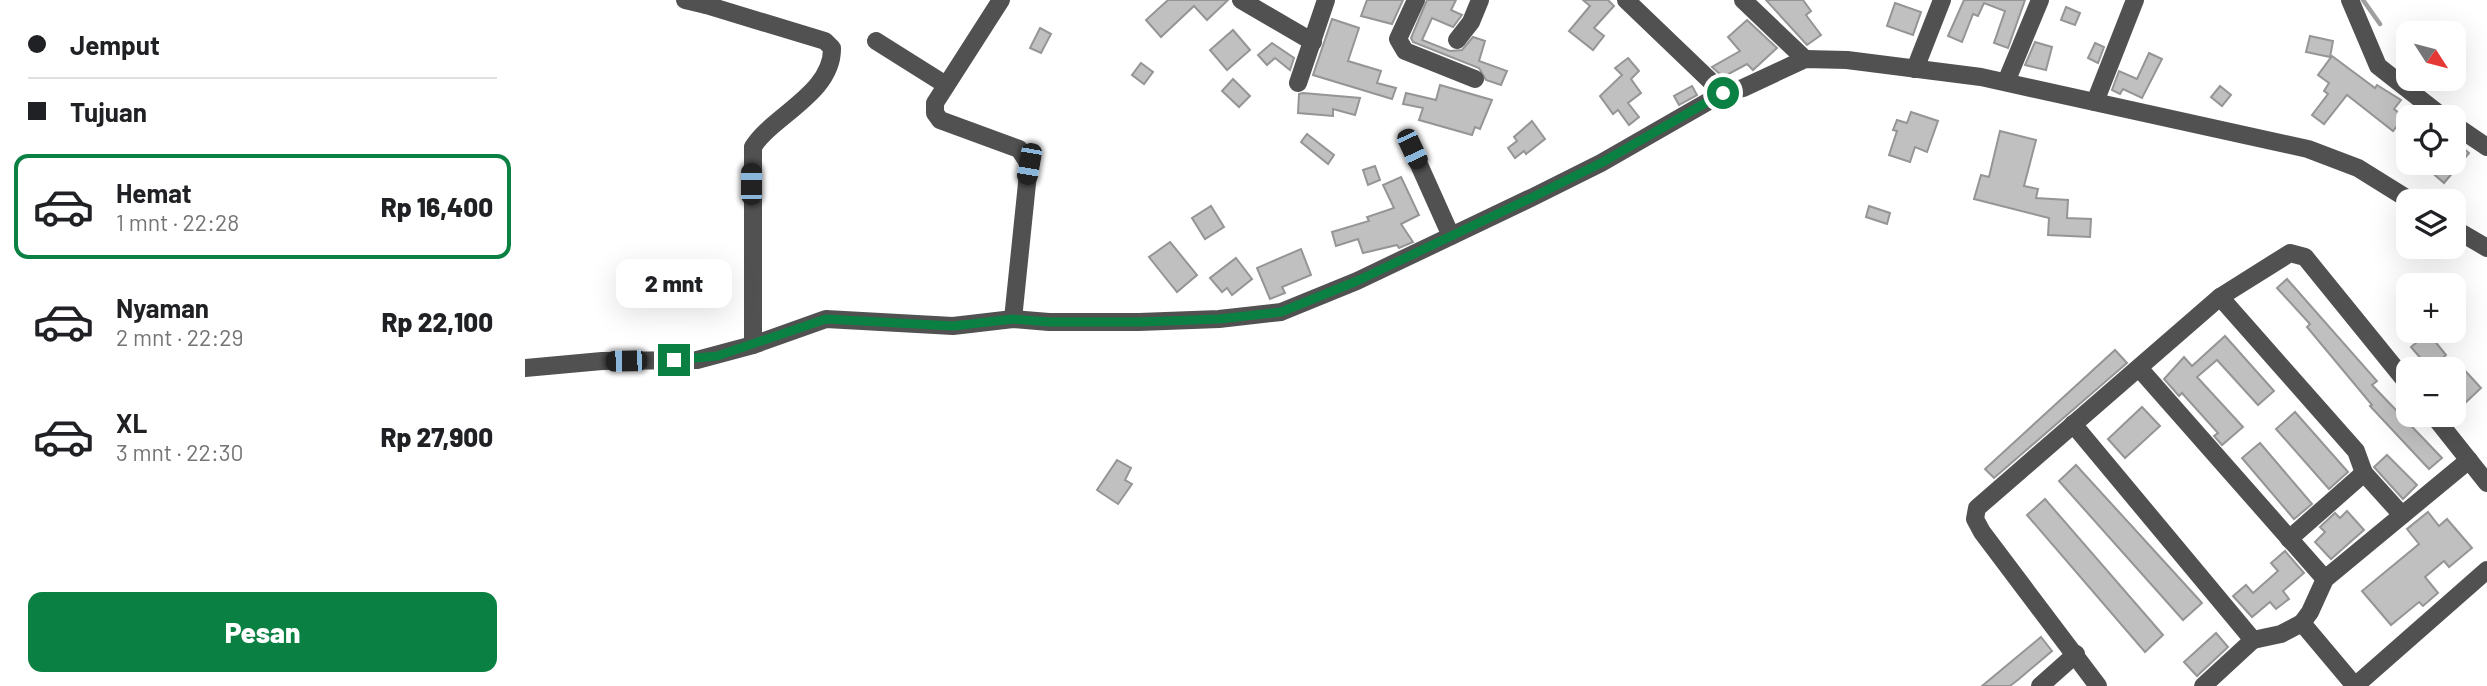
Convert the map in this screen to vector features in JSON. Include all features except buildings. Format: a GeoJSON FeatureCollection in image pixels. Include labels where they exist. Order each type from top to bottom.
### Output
{"type":"FeatureCollection","features":[{"type":"Feature","properties":{"kind":"street"},"geometry":{"type":"LineString","coordinates":[[685,0],[706,2],[825,41],[832,48],[832,58],[824,73],[801,104],[753,148],[753,345]]}},
{"type":"Feature","properties":{"kind":"street"},"geometry":{"type":"LineString","coordinates":[[1000,0],[935,103],[935,113],[940,120],[1019,149],[1029,164],[1013,319]]}},
{"type":"Feature","properties":{"kind":"street"},"geometry":{"type":"LineString","coordinates":[[1241,0],[1313,42]]}},
{"type":"Feature","properties":{"kind":"street"},"geometry":{"type":"LineString","coordinates":[[1297,83],[1326,0]]}},
{"type":"Feature","properties":{"kind":"street"},"geometry":{"type":"LineString","coordinates":[[1416,0],[1398,38],[1399,45],[1405,51],[1475,79]]}},
{"type":"Feature","properties":{"kind":"street"},"geometry":{"type":"LineString","coordinates":[[1457,40],[1471,22],[1480,0]]}},
{"type":"Feature","properties":{"kind":"street"},"geometry":{"type":"LineString","coordinates":[[1626,0],[1723,93]]}},
{"type":"Feature","properties":{"kind":"street"},"geometry":{"type":"LineString","coordinates":[[1743,0],[1805,59]]}},
{"type":"Feature","properties":{"kind":"street"},"geometry":{"type":"LineString","coordinates":[[1915,69],[1942,0]]}},
{"type":"Feature","properties":{"kind":"street"},"geometry":{"type":"LineString","coordinates":[[2006,82],[2040,0]]}},
{"type":"Feature","properties":{"kind":"street"},"geometry":{"type":"LineString","coordinates":[[2095,102],[2135,0]]}},
{"type":"Feature","properties":{"kind":"street"},"geometry":{"type":"LineString","coordinates":[[2350,0],[2378,66],[2428,105]]}},
{"type":"Feature","properties":{"kind":"street"},"geometry":{"type":"LineString","coordinates":[[876,41],[946,85]]}},
{"type":"Feature","properties":{"kind":"street"},"geometry":{"type":"LineString","coordinates":[[525,368],[602,361],[698,360],[753,345],[826,319],[953,326],[1013,319],[1049,322],[1139,322],[1219,319],[1281,312],[1357,281],[1451,236],[1601,163],[1723,93],[1743,88],[1805,59],[1915,69],[2006,82],[2308,149],[2358,168],[2396,192]]}},
{"type":"Feature","properties":{"kind":"street"},"geometry":{"type":"LineString","coordinates":[[2466,133],[2487,147]]}},
{"type":"Feature","properties":{"kind":"street"},"geometry":{"type":"LineString","coordinates":[[1412,149],[1451,236]]}},
{"type":"Feature","properties":{"kind":"street"},"geometry":{"type":"LineString","coordinates":[[2466,236],[2487,248]]}},
{"type":"Feature","properties":{"kind":"street"},"geometry":{"type":"LineString","coordinates":[[2098,686],[1982,532],[1975,519],[1977,508],[2220,298],[2290,253],[2298,253],[2396,370]]}},
{"type":"Feature","properties":{"kind":"street"},"geometry":{"type":"LineString","coordinates":[[2220,298],[2355,450],[2364,473],[2402,515]]}},
{"type":"Feature","properties":{"kind":"street"},"geometry":{"type":"LineString","coordinates":[[2139,368],[2325,579]]}},
{"type":"Feature","properties":{"kind":"street"},"geometry":{"type":"LineString","coordinates":[[2073,424],[2253,640]]}},
{"type":"Feature","properties":{"kind":"street"},"geometry":{"type":"LineString","coordinates":[[2443,427],[2487,483]]}},
{"type":"Feature","properties":{"kind":"street"},"geometry":{"type":"LineString","coordinates":[[2203,686],[2253,640],[2281,634],[2302,623],[2325,579],[2469,460]]}},
{"type":"Feature","properties":{"kind":"street"},"geometry":{"type":"LineString","coordinates":[[2289,539],[2364,473]]}},
{"type":"Feature","properties":{"kind":"street"},"geometry":{"type":"LineString","coordinates":[[2302,623],[2355,686],[2487,570]]}},
{"type":"Feature","properties":{"kind":"street"},"geometry":{"type":"LineString","coordinates":[[2040,686],[2076,654]]}},
{"type":"Feature","properties":{"kind":"waterway"},"geometry":{"type":"LineString","coordinates":[[2363,0],[2380,24]]}},
{"type":"Feature","properties":{"kind":"route"},"geometry":{"type":"LineString","coordinates":[[674,360],[698,360],[717,356],[832,318],[889,325],[953,326],[1013,319],[1049,322],[1139,322],[1219,319],[1281,312],[1357,281],[1533,197],[1601,163],[1723,93]]}}]}
